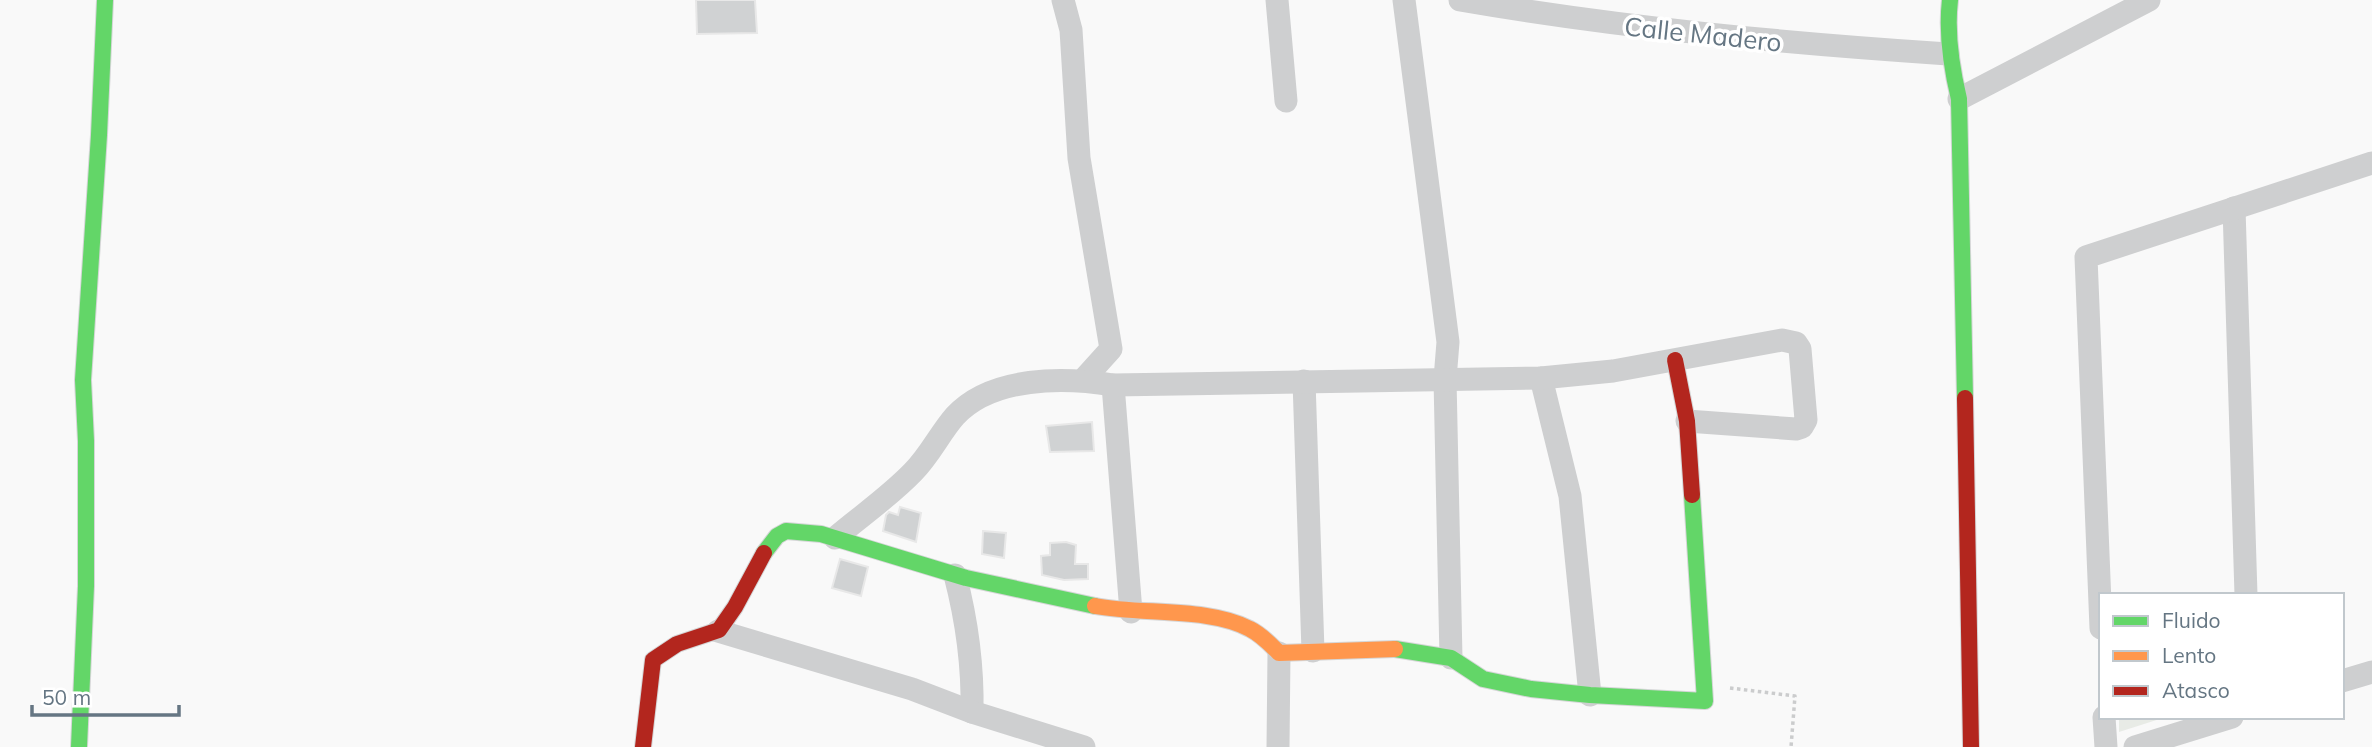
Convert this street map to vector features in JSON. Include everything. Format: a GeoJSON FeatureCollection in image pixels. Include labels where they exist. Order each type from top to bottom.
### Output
{"type":"FeatureCollection","features":[{"type":"Feature","properties":{"kind":"street"},"geometry":{"type":"LineString","coordinates":[[79,747],[86,586],[86,441],[83,380],[105,0]]}},
{"type":"Feature","properties":{"kind":"street"},"geometry":{"type":"LineString","coordinates":[[1063,0],[1071,30],[1079,158],[1111,349],[1083,380]]}},
{"type":"Feature","properties":{"kind":"street"},"geometry":{"type":"LineString","coordinates":[[1277,0],[1286,101]]}},
{"type":"Feature","properties":{"kind":"street"},"geometry":{"type":"LineString","coordinates":[[1405,0],[1448,342],[1445,379],[1451,658]]}},
{"type":"Feature","properties":{"kind":"street","name":"Calle Madero"},"geometry":{"type":"LineString","coordinates":[[1460,0],[1539,14],[1674,32],[1948,54]]}},
{"type":"Feature","properties":{"kind":"street"},"geometry":{"type":"LineString","coordinates":[[1950,0],[1946,26],[1948,54],[1959,99],[1971,747]]}},
{"type":"Feature","properties":{"kind":"street"},"geometry":{"type":"LineString","coordinates":[[1959,99],[2149,0]]}},
{"type":"Feature","properties":{"kind":"street"},"geometry":{"type":"LineString","coordinates":[[2100,593],[2086,257],[2372,163]]}},
{"type":"Feature","properties":{"kind":"street"},"geometry":{"type":"LineString","coordinates":[[2234,208],[2246,593]]}},
{"type":"Feature","properties":{"kind":"street"},"geometry":{"type":"LineString","coordinates":[[835,538],[914,471],[956,415],[973,400],[996,390],[1057,379],[1113,385],[1541,377],[1613,371],[1782,340],[1796,343],[1800,349],[1806,420],[1802,427],[1796,429],[1687,421]]}},
{"type":"Feature","properties":{"kind":"street"},"geometry":{"type":"LineString","coordinates":[[1279,653],[1388,648],[1451,658],[1483,679],[1531,689],[1705,701],[1687,421],[1675,360]]}},
{"type":"Feature","properties":{"kind":"street"},"geometry":{"type":"LineString","coordinates":[[1541,377],[1570,496],[1590,695]]}},
{"type":"Feature","properties":{"kind":"street"},"geometry":{"type":"LineString","coordinates":[[1304,381],[1313,651]]}},
{"type":"Feature","properties":{"kind":"street"},"geometry":{"type":"LineString","coordinates":[[1113,385],[1131,612]]}},
{"type":"Feature","properties":{"kind":"street"},"geometry":{"type":"LineString","coordinates":[[718,632],[771,541],[786,531],[798,530],[835,538],[954,575],[1131,612],[1195,614],[1241,625],[1268,639],[1279,653],[1278,747]]}},
{"type":"Feature","properties":{"kind":"street"},"geometry":{"type":"LineString","coordinates":[[954,575],[970,643],[972,712]]}},
{"type":"Feature","properties":{"kind":"street"},"geometry":{"type":"LineString","coordinates":[[643,747],[653,660],[663,649],[718,632],[912,689],[972,712],[1084,747]]}},
{"type":"Feature","properties":{"kind":"street"},"geometry":{"type":"LineString","coordinates":[[2344,680],[2372,671]]}},
{"type":"Feature","properties":{"kind":"street"},"geometry":{"type":"LineString","coordinates":[[2104,719],[2106,747]]}},
{"type":"Feature","properties":{"kind":"street"},"geometry":{"type":"LineString","coordinates":[[2135,747],[2226,719]]}},
{"type":"Feature","properties":{"kind":"path"},"geometry":{"type":"LineString","coordinates":[[1705,701],[1731,688],[1795,696],[1791,747]]}},
{"type":"Feature","properties":{"kind":"shaded area"},"geometry":{"type":"Polygon","coordinates":[[[2119,719],[2160,719],[2119,732],[2119,719]]]}},
{"type":"Feature","properties":{"kind":"building"},"geometry":{"type":"Polygon","coordinates":[[[696,0],[755,0],[757,33],[697,34],[696,0]]]}},
{"type":"Feature","properties":{"kind":"building"},"geometry":{"type":"Polygon","coordinates":[[[1092,422],[1094,451],[1050,452],[1046,426],[1092,422]]]}},
{"type":"Feature","properties":{"kind":"building"},"geometry":{"type":"Polygon","coordinates":[[[900,507],[921,513],[916,542],[883,531],[886,515],[889,512],[898,515],[900,507]]]}},
{"type":"Feature","properties":{"kind":"building"},"geometry":{"type":"Polygon","coordinates":[[[983,531],[1006,533],[1004,558],[982,554],[983,531]]]}},
{"type":"Feature","properties":{"kind":"building"},"geometry":{"type":"Polygon","coordinates":[[[1066,542],[1076,545],[1075,564],[1088,564],[1088,579],[1064,580],[1042,575],[1041,556],[1050,555],[1050,543],[1066,542]]]}},
{"type":"Feature","properties":{"kind":"building"},"geometry":{"type":"Polygon","coordinates":[[[840,559],[868,567],[861,596],[832,588],[840,559]]]}},
{"type":"Feature","properties":{"kind":"traffic: fast"},"geometry":{"type":"LineString","coordinates":[[79,747],[86,586],[86,441],[83,380],[105,0]]}},
{"type":"Feature","properties":{"kind":"traffic: fast"},"geometry":{"type":"LineString","coordinates":[[1950,0],[1950,50],[1959,99],[1965,398]]}},
{"type":"Feature","properties":{"kind":"traffic: fast"},"geometry":{"type":"LineString","coordinates":[[1395,649],[1451,658],[1483,679],[1531,689],[1705,701],[1692,495]]}},
{"type":"Feature","properties":{"kind":"traffic: fast"},"geometry":{"type":"LineString","coordinates":[[764,553],[777,536],[786,531],[821,534],[966,578],[1095,606]]}},
{"type":"Feature","properties":{"kind":"traffic: slow"},"geometry":{"type":"LineString","coordinates":[[1095,606],[1215,617],[1250,629],[1279,653],[1395,649]]}},
{"type":"Feature","properties":{"kind":"traffic: jam"},"geometry":{"type":"LineString","coordinates":[[1675,360],[1687,421],[1692,495]]}},
{"type":"Feature","properties":{"kind":"traffic: jam"},"geometry":{"type":"LineString","coordinates":[[1965,398],[1971,747]]}},
{"type":"Feature","properties":{"kind":"traffic: jam"},"geometry":{"type":"LineString","coordinates":[[643,747],[653,660],[677,644],[719,630],[735,607],[764,553]]}}]}
